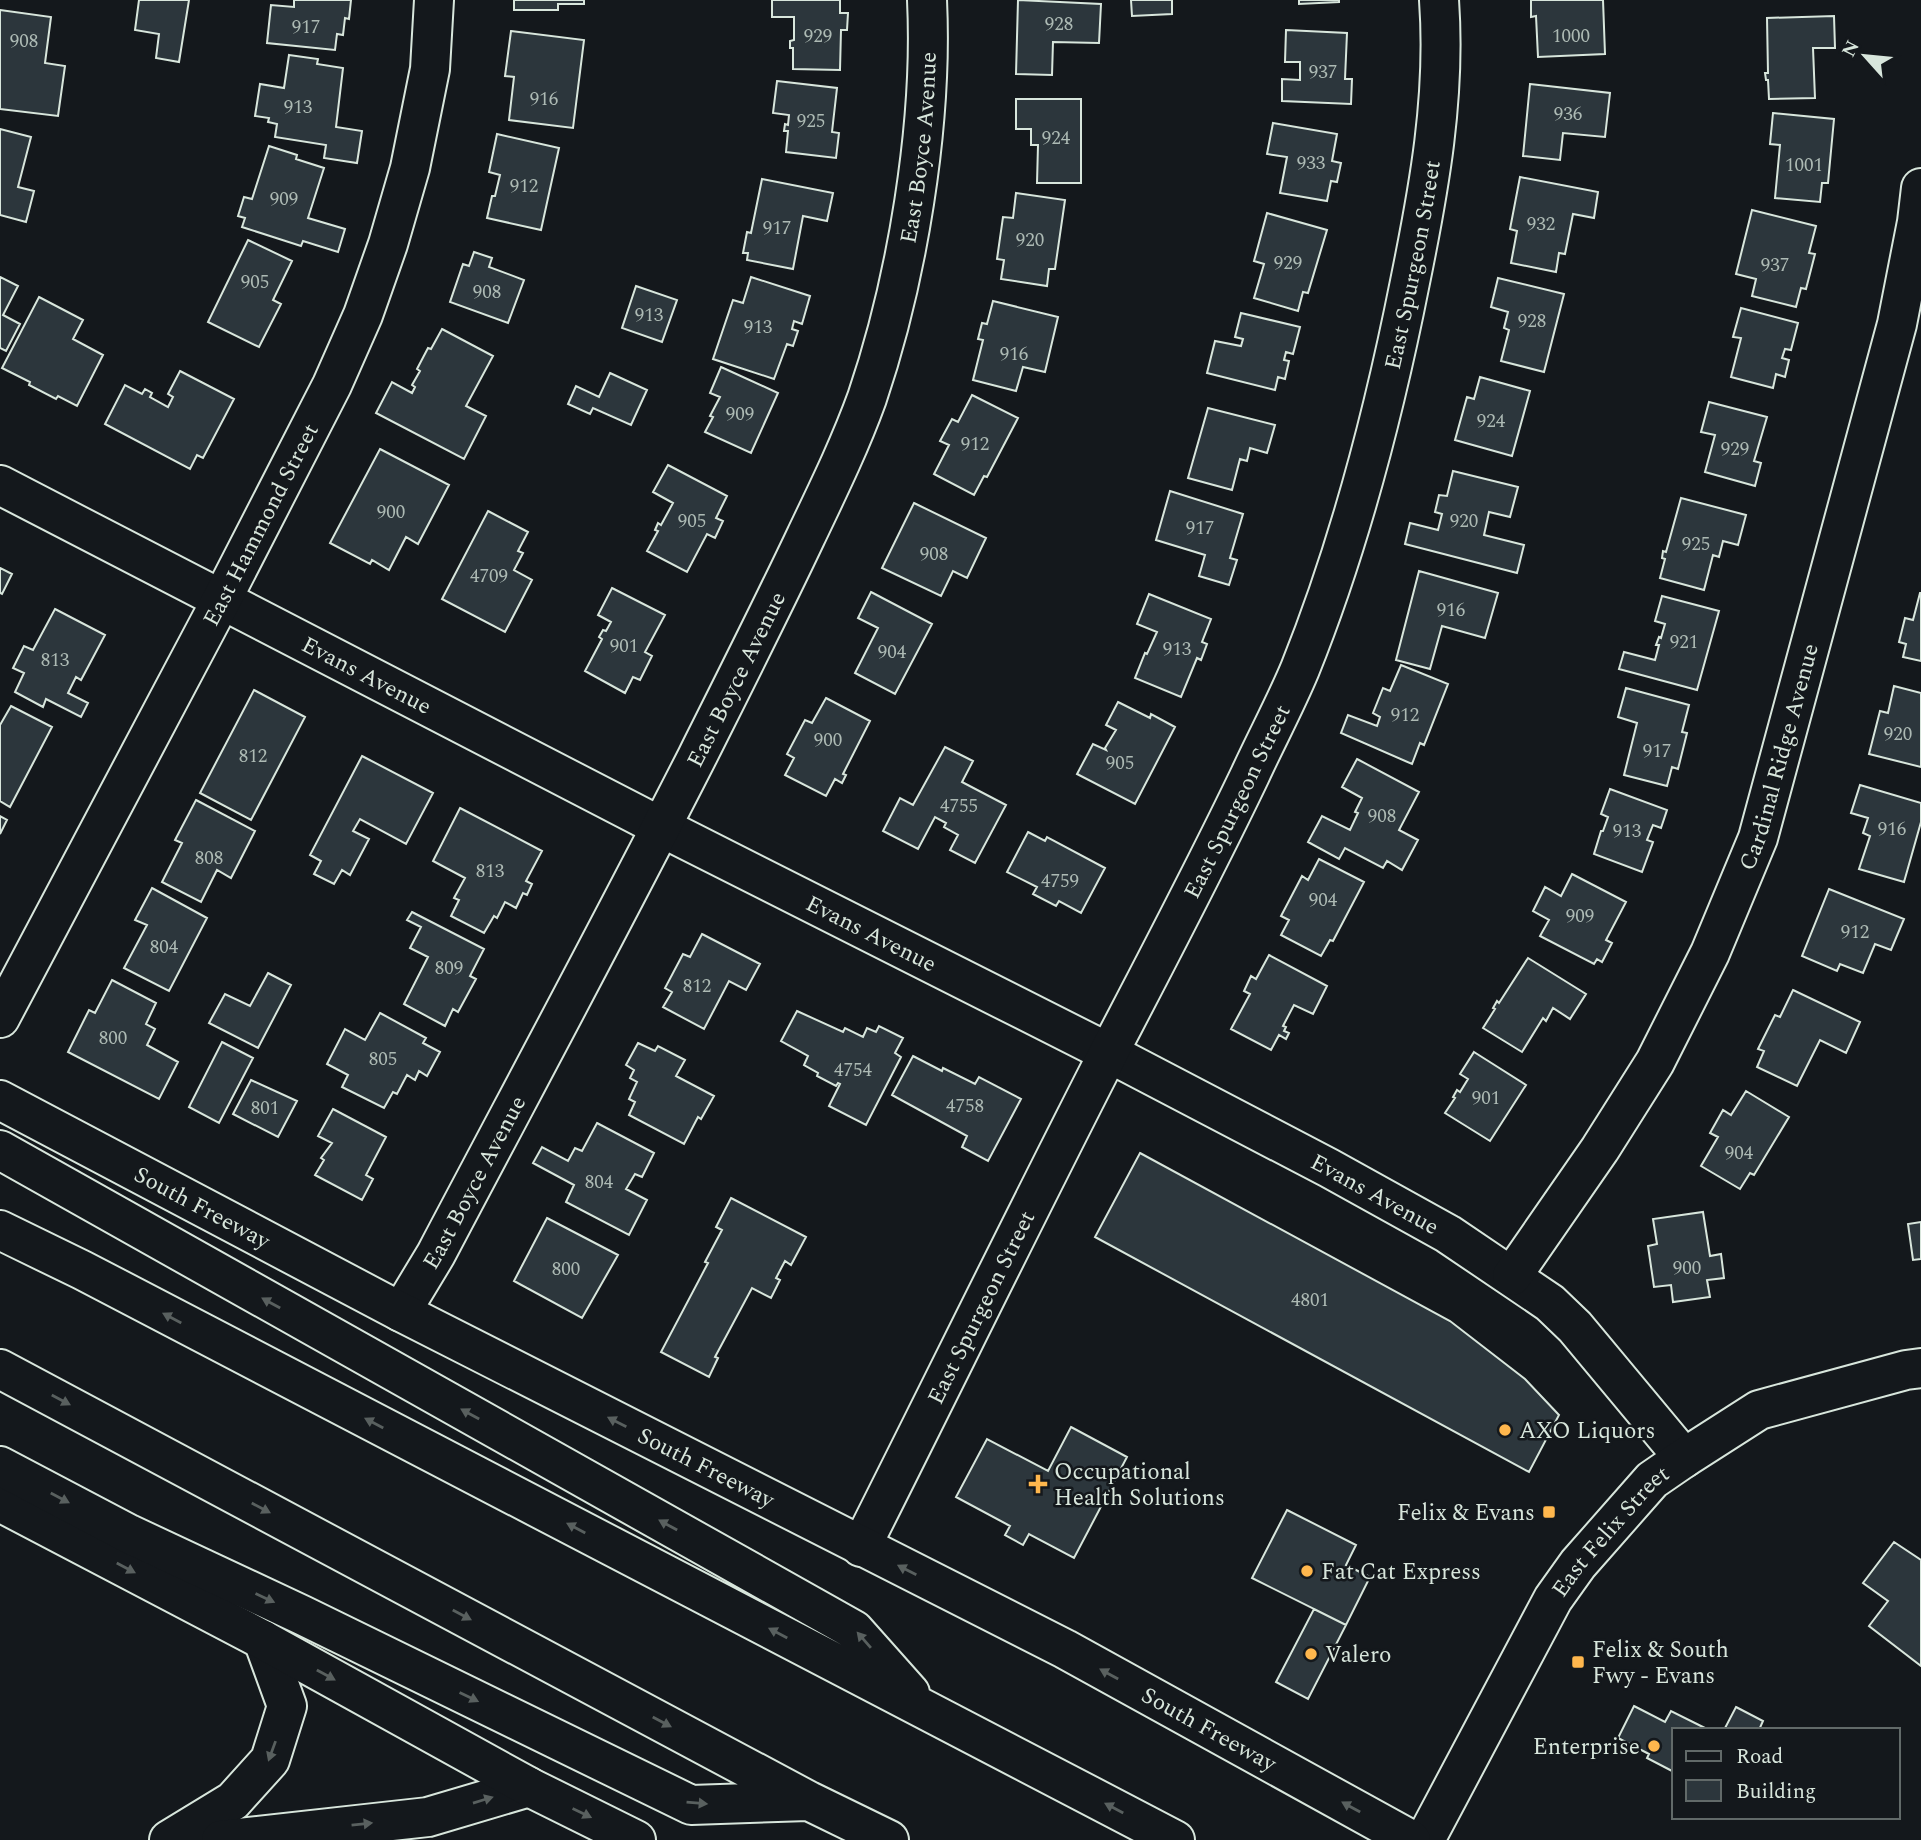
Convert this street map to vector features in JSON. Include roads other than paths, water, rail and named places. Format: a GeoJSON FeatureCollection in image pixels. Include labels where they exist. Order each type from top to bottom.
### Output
{"type":"FeatureCollection","features":[{"type":"Feature","properties":{"kind":"main road","name":"East Hammond Street"},"geometry":{"type":"LineString","coordinates":[[0,1018],[332,385],[363,314],[388,244],[410,168],[430,69],[434,0]]}},
{"type":"Feature","properties":{"kind":"main road","name":"East Boyce Avenue"},"geometry":{"type":"LineString","coordinates":[[401,1312],[436,1254],[661,827],[766,620],[837,470],[866,398],[891,315],[908,232],[923,134],[927,0]]}},
{"type":"Feature","properties":{"kind":"main road","name":"East Spurgeon Street"},"geometry":{"type":"LineString","coordinates":[[861,1547],[1223,830],[1298,674],[1327,599],[1363,478],[1404,311],[1429,184],[1440,92],[1442,40],[1439,0]]}},
{"type":"Feature","properties":{"kind":"main road","name":"Cardinal Ridge Avenue"},"geometry":{"type":"LineString","coordinates":[[1512,1276],[1600,1149],[1655,1062],[1710,953],[1758,838],[1897,324],[1921,188]]}},
{"type":"Feature","properties":{"kind":"main road","name":"Evans Avenue"},"geometry":{"type":"LineString","coordinates":[[0,485],[661,827],[1109,1053],[1329,1168],[1448,1234],[1550,1303],[1575,1328],[1684,1458]]}},
{"type":"Feature","properties":{"kind":"main road","name":"South Freeway"},"geometry":{"type":"LineString","coordinates":[[0,1100],[401,1312],[1065,1649],[1411,1840]]}},
{"type":"Feature","properties":{"kind":"main road"},"geometry":{"type":"LineString","coordinates":[[0,1150],[854,1630],[925,1710]]}},
{"type":"Feature","properties":{"kind":"main road"},"geometry":{"type":"LineString","coordinates":[[0,1230],[82,1270],[1175,1840]]}},
{"type":"Feature","properties":{"kind":"main road","name":"East Felix Street"},"geometry":{"type":"LineString","coordinates":[[1425,1840],[1553,1599],[1578,1564],[1652,1480],[1759,1410],[1921,1368]]}},
{"type":"Feature","properties":{"kind":"main road"},"geometry":{"type":"LineString","coordinates":[[0,1369],[809,1801],[889,1840]]}},
{"type":"Feature","properties":{"kind":"main road"},"geometry":{"type":"LineString","coordinates":[[0,1466],[129,1534],[302,1615],[691,1805],[809,1801]]}},
{"type":"Feature","properties":{"kind":"main road"},"geometry":{"type":"LineString","coordinates":[[0,1502],[263,1640],[528,1787],[636,1840]]}},
{"type":"Feature","properties":{"kind":"main road"},"geometry":{"type":"LineString","coordinates":[[169,1840],[233,1801],[270,1760],[288,1706],[263,1640]]}},
{"type":"Feature","properties":{"kind":"main road"},"geometry":{"type":"LineString","coordinates":[[221,1840],[428,1817],[528,1787]]}},
{"type":"Feature","properties":{"kind":"place","name":"AXO Liquors"},"geometry":{"type":"Point","coordinates":[1505,1430]}},
{"type":"Feature","properties":{"kind":"place","name":"Occupational Health Solutions"},"geometry":{"type":"Point","coordinates":[1038,1484]}},
{"type":"Feature","properties":{"kind":"place","name":"Felix & Evans"},"geometry":{"type":"Point","coordinates":[1549,1512]}},
{"type":"Feature","properties":{"kind":"place","name":"Fat Cat Express"},"geometry":{"type":"Point","coordinates":[1307,1571]}},
{"type":"Feature","properties":{"kind":"place","name":"Valero"},"geometry":{"type":"Point","coordinates":[1311,1654]}},
{"type":"Feature","properties":{"kind":"place","name":"Felix & South Fwy - Evans"},"geometry":{"type":"Point","coordinates":[1578,1662]}},
{"type":"Feature","properties":{"kind":"place","name":"Enterprise"},"geometry":{"type":"Point","coordinates":[1654,1746]}}]}
